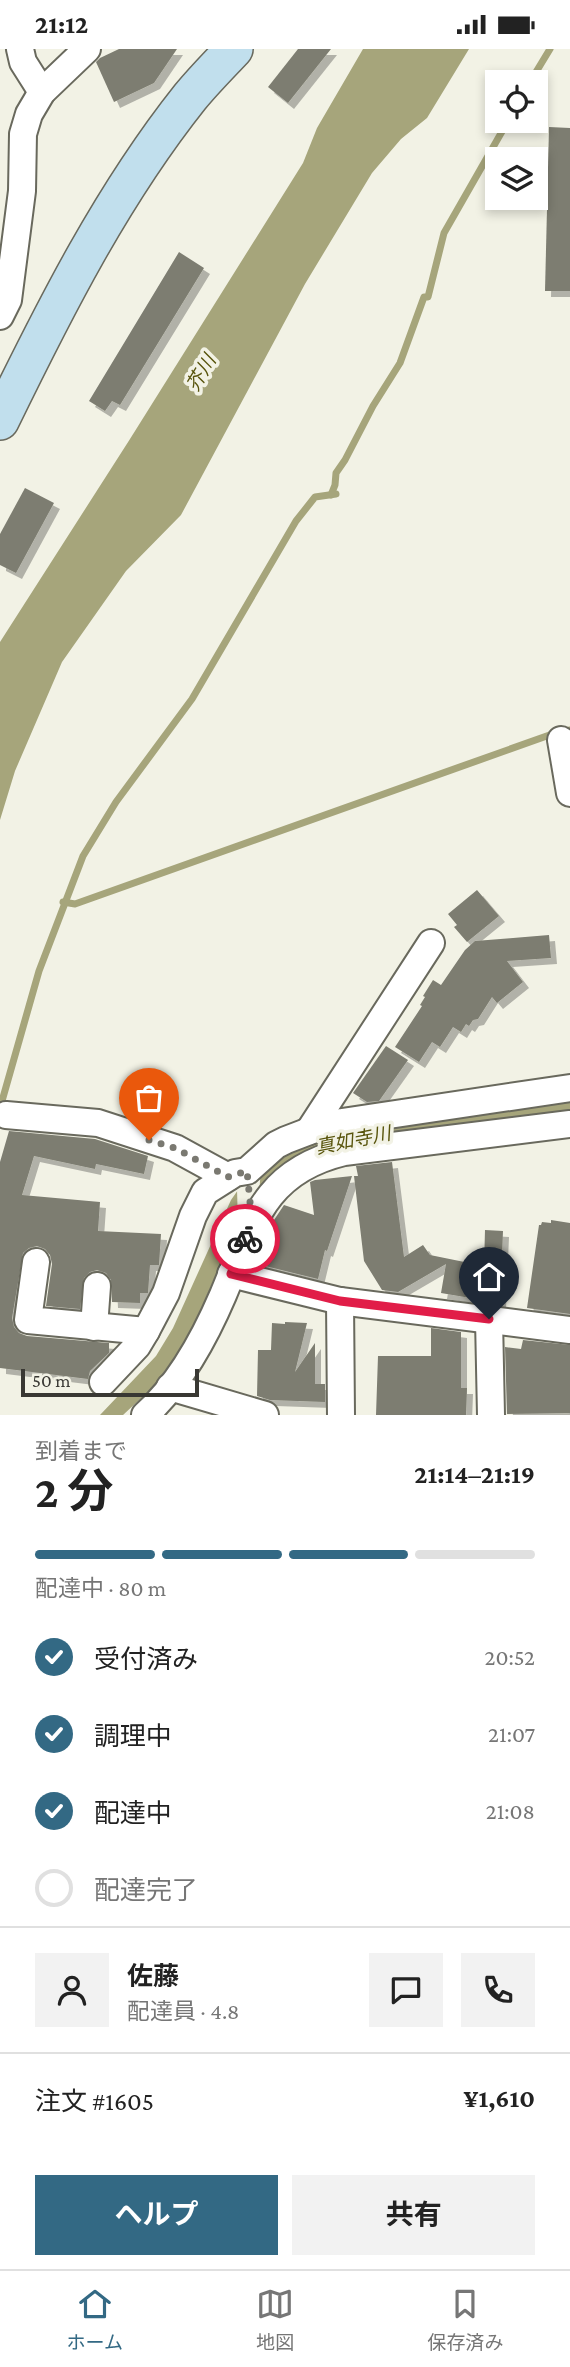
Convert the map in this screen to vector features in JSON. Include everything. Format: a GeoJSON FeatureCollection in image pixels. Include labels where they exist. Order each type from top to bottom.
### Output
{"type":"FeatureCollection","features":[{"type":"Feature","properties":{"kind":"street"},"geometry":{"type":"LineString","coordinates":[[20,49],[23,62],[42,92]]}},
{"type":"Feature","properties":{"kind":"street"},"geometry":{"type":"LineString","coordinates":[[0,421],[89,247],[122,194],[191,96],[234,49]]}},
{"type":"Feature","properties":{"kind":"street"},"geometry":{"type":"LineString","coordinates":[[0,316],[8,300],[11,191],[29,114],[42,92],[85,50]]}},
{"type":"Feature","properties":{"kind":"street"},"geometry":{"type":"LineString","coordinates":[[561,740],[570,793]]}},
{"type":"Feature","properties":{"kind":"street"},"geometry":{"type":"LineString","coordinates":[[309,1131],[431,959]]}},
{"type":"Feature","properties":{"kind":"street"},"geometry":{"type":"LineString","coordinates":[[103,1383],[137,1346],[146,1331],[166,1293],[193,1216],[205,1192],[241,1175],[276,1145],[309,1131],[342,1122],[570,1088]]}},
{"type":"Feature","properties":{"kind":"street"},"geometry":{"type":"LineString","coordinates":[[6,1115],[98,1122],[175,1148],[241,1175]]}},
{"type":"Feature","properties":{"kind":"street"},"geometry":{"type":"LineString","coordinates":[[145,1415],[170,1387],[204,1333],[231,1274],[252,1218],[289,1176],[329,1156],[570,1124]]}},
{"type":"Feature","properties":{"kind":"street"},"geometry":{"type":"LineString","coordinates":[[241,1175],[252,1218]]}},
{"type":"Feature","properties":{"kind":"street"},"geometry":{"type":"LineString","coordinates":[[36,1262],[28,1320],[146,1331]]}},
{"type":"Feature","properties":{"kind":"street"},"geometry":{"type":"LineString","coordinates":[[231,1274],[340,1301],[570,1330]]}},
{"type":"Feature","properties":{"kind":"street"},"geometry":{"type":"LineString","coordinates":[[93,1327],[97,1286]]}},
{"type":"Feature","properties":{"kind":"street"},"geometry":{"type":"LineString","coordinates":[[340,1301],[341,1415]]}},
{"type":"Feature","properties":{"kind":"street"},"geometry":{"type":"LineString","coordinates":[[489,1319],[491,1415]]}},
{"type":"Feature","properties":{"kind":"street"},"geometry":{"type":"LineString","coordinates":[[170,1387],[265,1415]]}},
{"type":"Feature","properties":{"kind":"water","name":"芥川"},"geometry":{"type":"Polygon","coordinates":[[[363,49],[469,49],[427,118],[401,139],[372,173],[305,284],[181,515],[126,571],[62,662],[15,771],[0,820],[0,642],[303,163],[317,128],[363,49]]]}},
{"type":"Feature","properties":{"kind":"water","name":"真如寺川"},"geometry":{"type":"Polygon","coordinates":[[[570,1100],[570,1112],[359,1142],[259,1196],[237,1225],[188,1340],[152,1388],[123,1415],[100,1415],[156,1356],[173,1328],[231,1200],[238,1190],[282,1152],[338,1134],[570,1100]]]}},
{"type":"Feature","properties":{"kind":"pier"},"geometry":{"type":"Polygon","coordinates":[[[261,1165],[259,1197],[240,1227],[237,1189],[261,1165]]]}},
{"type":"Feature","properties":{"kind":"building"},"geometry":{"type":"Polygon","coordinates":[[[119,49],[177,49],[154,83],[114,102],[96,62],[119,49]]]}},
{"type":"Feature","properties":{"kind":"building"},"geometry":{"type":"Polygon","coordinates":[[[298,49],[331,49],[288,103],[268,87],[298,49]]]}},
{"type":"Feature","properties":{"kind":"building"},"geometry":{"type":"Polygon","coordinates":[[[549,127],[570,128],[570,291],[545,291],[549,127]]]}},
{"type":"Feature","properties":{"kind":"building"},"geometry":{"type":"Polygon","coordinates":[[[179,252],[204,268],[120,405],[112,401],[105,411],[89,401],[179,252]]]}},
{"type":"Feature","properties":{"kind":"building"},"geometry":{"type":"Polygon","coordinates":[[[25,488],[54,503],[16,573],[0,565],[0,534],[25,488]]]}},
{"type":"Feature","properties":{"kind":"building"},"geometry":{"type":"Polygon","coordinates":[[[477,890],[499,916],[467,942],[454,927],[457,925],[448,914],[477,890]]]}},
{"type":"Feature","properties":{"kind":"building"},"geometry":{"type":"Polygon","coordinates":[[[549,935],[551,958],[507,961],[523,982],[497,1003],[492,997],[478,1019],[473,1020],[469,1026],[466,1024],[461,1032],[453,1027],[440,1047],[432,1042],[419,1062],[395,1047],[422,1006],[423,996],[433,980],[441,985],[465,950],[475,941],[549,935]]]}},
{"type":"Feature","properties":{"kind":"building"},"geometry":{"type":"Polygon","coordinates":[[[386,1046],[408,1060],[379,1101],[367,1102],[353,1093],[386,1046]]]}},
{"type":"Feature","properties":{"kind":"building"},"geometry":{"type":"Polygon","coordinates":[[[9,1131],[95,1139],[148,1156],[144,1174],[96,1164],[95,1169],[34,1156],[22,1195],[100,1202],[98,1231],[161,1234],[159,1265],[150,1265],[148,1293],[140,1293],[140,1303],[112,1302],[111,1280],[106,1273],[97,1270],[84,1278],[80,1309],[46,1306],[52,1264],[50,1255],[37,1246],[23,1253],[12,1318],[14,1327],[27,1336],[109,1343],[109,1353],[90,1371],[88,1379],[0,1368],[0,1162],[9,1131]]]}},
{"type":"Feature","properties":{"kind":"building"},"geometry":{"type":"Polygon","coordinates":[[[392,1162],[404,1257],[423,1245],[430,1255],[484,1266],[485,1230],[503,1231],[500,1303],[441,1293],[446,1264],[398,1292],[382,1290],[364,1261],[354,1176],[358,1176],[356,1166],[392,1162]]]}},
{"type":"Feature","properties":{"kind":"building"},"geometry":{"type":"Polygon","coordinates":[[[352,1176],[327,1251],[325,1250],[318,1279],[253,1263],[270,1226],[284,1205],[314,1215],[310,1182],[352,1176]]]}},
{"type":"Feature","properties":{"kind":"building"},"geometry":{"type":"Polygon","coordinates":[[[551,1220],[570,1223],[570,1314],[527,1308],[539,1225],[542,1222],[551,1223],[551,1220]]]}},
{"type":"Feature","properties":{"kind":"building"},"geometry":{"type":"Polygon","coordinates":[[[272,1323],[307,1323],[295,1372],[315,1343],[315,1384],[325,1384],[325,1402],[270,1400],[257,1396],[258,1350],[271,1350],[272,1323]]]}},
{"type":"Feature","properties":{"kind":"building"},"geometry":{"type":"Polygon","coordinates":[[[431,1328],[461,1332],[461,1388],[467,1388],[466,1415],[376,1415],[378,1356],[431,1356],[431,1328]]]}},
{"type":"Feature","properties":{"kind":"building"},"geometry":{"type":"Polygon","coordinates":[[[523,1340],[570,1345],[570,1413],[507,1414],[505,1347],[521,1349],[523,1340]]]}},
{"type":"Feature","properties":{"kind":"waterway"},"geometry":{"type":"LineString","coordinates":[[537,70],[550,49]]}},
{"type":"Feature","properties":{"kind":"waterway"},"geometry":{"type":"LineString","coordinates":[[331,495],[336,473],[400,363],[424,297],[428,297],[444,233],[501,133]]}},
{"type":"Feature","properties":{"kind":"waterway"},"geometry":{"type":"LineString","coordinates":[[0,1108],[39,971],[83,856],[116,802],[192,699],[296,521],[315,497],[336,494]]}},
{"type":"Feature","properties":{"kind":"waterway"},"geometry":{"type":"LineString","coordinates":[[63,902],[75,904],[570,730]]}},
{"type":"Feature","properties":{"kind":"way so far"},"geometry":{"type":"LineString","coordinates":[[149,1140],[175,1148],[228,1177],[247,1171],[252,1222],[245,1239]]}},
{"type":"Feature","properties":{"kind":"route"},"geometry":{"type":"LineString","coordinates":[[245,1239],[231,1274],[340,1301],[489,1319]]}}]}
